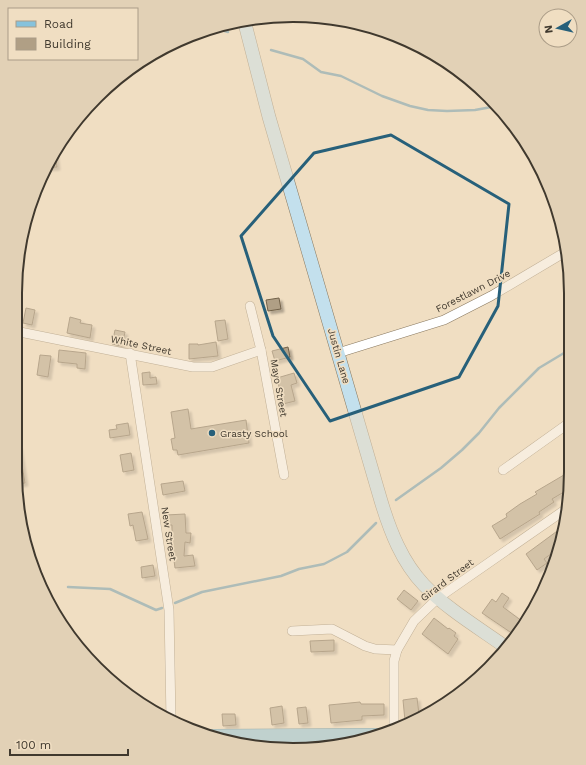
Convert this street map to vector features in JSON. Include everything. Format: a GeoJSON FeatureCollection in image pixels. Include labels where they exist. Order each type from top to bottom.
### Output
{"type":"FeatureCollection","features":[{"type":"Feature","properties":{"kind":"main road","name":"Justin Lane"},"geometry":{"type":"LineString","coordinates":[[246,26],[269,117],[385,513],[393,535],[413,572],[438,598],[502,644]]}},
{"type":"Feature","properties":{"kind":"main road"},"geometry":{"type":"LineString","coordinates":[[248,739],[299,743]]}},
{"type":"Feature","properties":{"kind":"street","name":"Forestlawn Drive"},"geometry":{"type":"LineString","coordinates":[[338,353],[444,320],[491,296],[562,255]]}},
{"type":"Feature","properties":{"kind":"street","name":"Mayo Street"},"geometry":{"type":"LineString","coordinates":[[250,306],[261,350],[284,475]]}},
{"type":"Feature","properties":{"kind":"street","name":"White Street"},"geometry":{"type":"LineString","coordinates":[[22,332],[202,368],[212,367],[261,350]]}},
{"type":"Feature","properties":{"kind":"street","name":"New Street"},"geometry":{"type":"LineString","coordinates":[[130,353],[169,610],[171,714]]}},
{"type":"Feature","properties":{"kind":"street"},"geometry":{"type":"LineString","coordinates":[[503,470],[564,426]]}},
{"type":"Feature","properties":{"kind":"street","name":"Girard Street"},"geometry":{"type":"LineString","coordinates":[[394,723],[393,669],[397,650],[414,622],[438,598],[561,512]]}},
{"type":"Feature","properties":{"kind":"street"},"geometry":{"type":"LineString","coordinates":[[292,631],[332,629],[365,646],[375,649],[397,650]]}},
{"type":"Feature","properties":{"kind":"highlighted area"},"geometry":{"type":"Polygon","coordinates":[[[391,135],[509,204],[498,306],[459,377],[330,421],[273,336],[241,236],[314,153],[391,135]]]}},
{"type":"Feature","properties":{"kind":"building"},"geometry":{"type":"Polygon","coordinates":[[[56,161],[57,167],[53,167],[56,161]]]}},
{"type":"Feature","properties":{"kind":"building"},"geometry":{"type":"Polygon","coordinates":[[[279,298],[281,309],[268,311],[266,300],[279,298]]]}},
{"type":"Feature","properties":{"kind":"building"},"geometry":{"type":"Polygon","coordinates":[[[26,308],[35,310],[32,325],[23,323],[26,308]]]}},
{"type":"Feature","properties":{"kind":"building"},"geometry":{"type":"Polygon","coordinates":[[[70,317],[81,320],[80,323],[92,325],[90,338],[67,333],[70,317]]]}},
{"type":"Feature","properties":{"kind":"building"},"geometry":{"type":"Polygon","coordinates":[[[225,320],[228,339],[218,341],[215,321],[225,320]]]}},
{"type":"Feature","properties":{"kind":"building"},"geometry":{"type":"Polygon","coordinates":[[[115,330],[125,332],[122,346],[112,344],[115,330]]]}},
{"type":"Feature","properties":{"kind":"building"},"geometry":{"type":"Polygon","coordinates":[[[216,342],[218,356],[189,359],[189,344],[198,345],[216,342]]]}},
{"type":"Feature","properties":{"kind":"building"},"geometry":{"type":"Polygon","coordinates":[[[288,347],[290,357],[275,361],[272,351],[288,347]]]}},
{"type":"Feature","properties":{"kind":"building"},"geometry":{"type":"Polygon","coordinates":[[[59,350],[86,353],[85,369],[77,368],[77,364],[58,362],[59,350]]]}},
{"type":"Feature","properties":{"kind":"building"},"geometry":{"type":"Polygon","coordinates":[[[40,355],[51,356],[48,377],[37,375],[40,355]]]}},
{"type":"Feature","properties":{"kind":"building"},"geometry":{"type":"Polygon","coordinates":[[[150,372],[150,378],[156,377],[157,384],[143,385],[142,373],[150,372]]]}},
{"type":"Feature","properties":{"kind":"building"},"geometry":{"type":"Polygon","coordinates":[[[294,373],[297,383],[291,385],[295,401],[283,404],[277,378],[294,373]]]}},
{"type":"Feature","properties":{"kind":"building"},"geometry":{"type":"Polygon","coordinates":[[[188,409],[191,429],[246,420],[249,443],[178,455],[177,450],[173,450],[171,439],[175,438],[171,412],[188,409]]]}},
{"type":"Feature","properties":{"kind":"building"},"geometry":{"type":"Polygon","coordinates":[[[128,423],[130,435],[110,438],[109,430],[117,429],[116,425],[128,423]]]}},
{"type":"Feature","properties":{"kind":"building"},"geometry":{"type":"Polygon","coordinates":[[[131,453],[134,470],[123,472],[120,455],[131,453]]]}},
{"type":"Feature","properties":{"kind":"building"},"geometry":{"type":"Polygon","coordinates":[[[22,464],[25,483],[23,483],[22,464]]]}},
{"type":"Feature","properties":{"kind":"building"},"geometry":{"type":"Polygon","coordinates":[[[564,475],[563,493],[552,499],[554,502],[539,512],[540,514],[500,539],[492,526],[507,517],[506,514],[520,504],[537,494],[535,492],[564,475]]]}},
{"type":"Feature","properties":{"kind":"building"},"geometry":{"type":"Polygon","coordinates":[[[183,481],[185,491],[163,495],[161,484],[183,481]]]}},
{"type":"Feature","properties":{"kind":"building"},"geometry":{"type":"Polygon","coordinates":[[[142,512],[148,539],[136,541],[133,525],[130,526],[128,514],[142,512]]]}},
{"type":"Feature","properties":{"kind":"building"},"geometry":{"type":"Polygon","coordinates":[[[185,514],[186,533],[191,533],[190,543],[185,542],[184,556],[193,555],[195,566],[175,568],[172,546],[172,525],[166,525],[166,515],[185,514]]]}},
{"type":"Feature","properties":{"kind":"building"},"geometry":{"type":"Polygon","coordinates":[[[558,531],[552,553],[544,559],[547,563],[537,570],[526,554],[558,531]]]}},
{"type":"Feature","properties":{"kind":"building"},"geometry":{"type":"Polygon","coordinates":[[[153,565],[155,576],[142,578],[141,567],[153,565]]]}},
{"type":"Feature","properties":{"kind":"building"},"geometry":{"type":"Polygon","coordinates":[[[404,590],[418,601],[411,610],[397,599],[404,590]]]}},
{"type":"Feature","properties":{"kind":"building"},"geometry":{"type":"Polygon","coordinates":[[[502,593],[509,598],[503,607],[520,620],[511,633],[482,613],[492,599],[496,602],[502,593]]]}},
{"type":"Feature","properties":{"kind":"building"},"geometry":{"type":"Polygon","coordinates":[[[434,618],[448,629],[449,628],[456,633],[454,636],[458,639],[448,654],[422,634],[434,618]]]}},
{"type":"Feature","properties":{"kind":"building"},"geometry":{"type":"Polygon","coordinates":[[[334,640],[334,651],[311,652],[310,641],[334,640]]]}},
{"type":"Feature","properties":{"kind":"building"},"geometry":{"type":"Polygon","coordinates":[[[417,698],[419,712],[405,719],[403,700],[417,698]]]}},
{"type":"Feature","properties":{"kind":"building"},"geometry":{"type":"Polygon","coordinates":[[[360,702],[361,704],[384,704],[384,715],[362,716],[362,720],[331,723],[329,705],[360,702]]]}},
{"type":"Feature","properties":{"kind":"building"},"geometry":{"type":"Polygon","coordinates":[[[282,706],[284,723],[272,725],[270,708],[282,706]]]}},
{"type":"Feature","properties":{"kind":"building"},"geometry":{"type":"Polygon","coordinates":[[[306,707],[308,723],[299,724],[297,708],[306,707]]]}},
{"type":"Feature","properties":{"kind":"building"},"geometry":{"type":"Polygon","coordinates":[[[222,714],[235,714],[236,725],[223,726],[222,714]]]}},
{"type":"Feature","properties":{"kind":"waterway"},"geometry":{"type":"LineString","coordinates":[[224,31],[228,32]]}},
{"type":"Feature","properties":{"kind":"waterway"},"geometry":{"type":"LineString","coordinates":[[271,50],[303,59],[321,72],[341,76],[382,96],[410,106],[428,110],[447,111],[475,110],[491,107]]}},
{"type":"Feature","properties":{"kind":"waterway"},"geometry":{"type":"LineString","coordinates":[[396,500],[441,468],[462,450],[479,433],[499,408],[539,368],[564,353]]}},
{"type":"Feature","properties":{"kind":"waterway"},"geometry":{"type":"LineString","coordinates":[[175,603],[202,592],[281,576],[299,569],[324,564],[347,552],[376,523]]}},
{"type":"Feature","properties":{"kind":"waterway"},"geometry":{"type":"LineString","coordinates":[[68,587],[110,589],[156,610],[162,608]]}},
{"type":"Feature","properties":{"kind":"place","name":"Grasty School"},"geometry":{"type":"Point","coordinates":[212,433]}}]}
